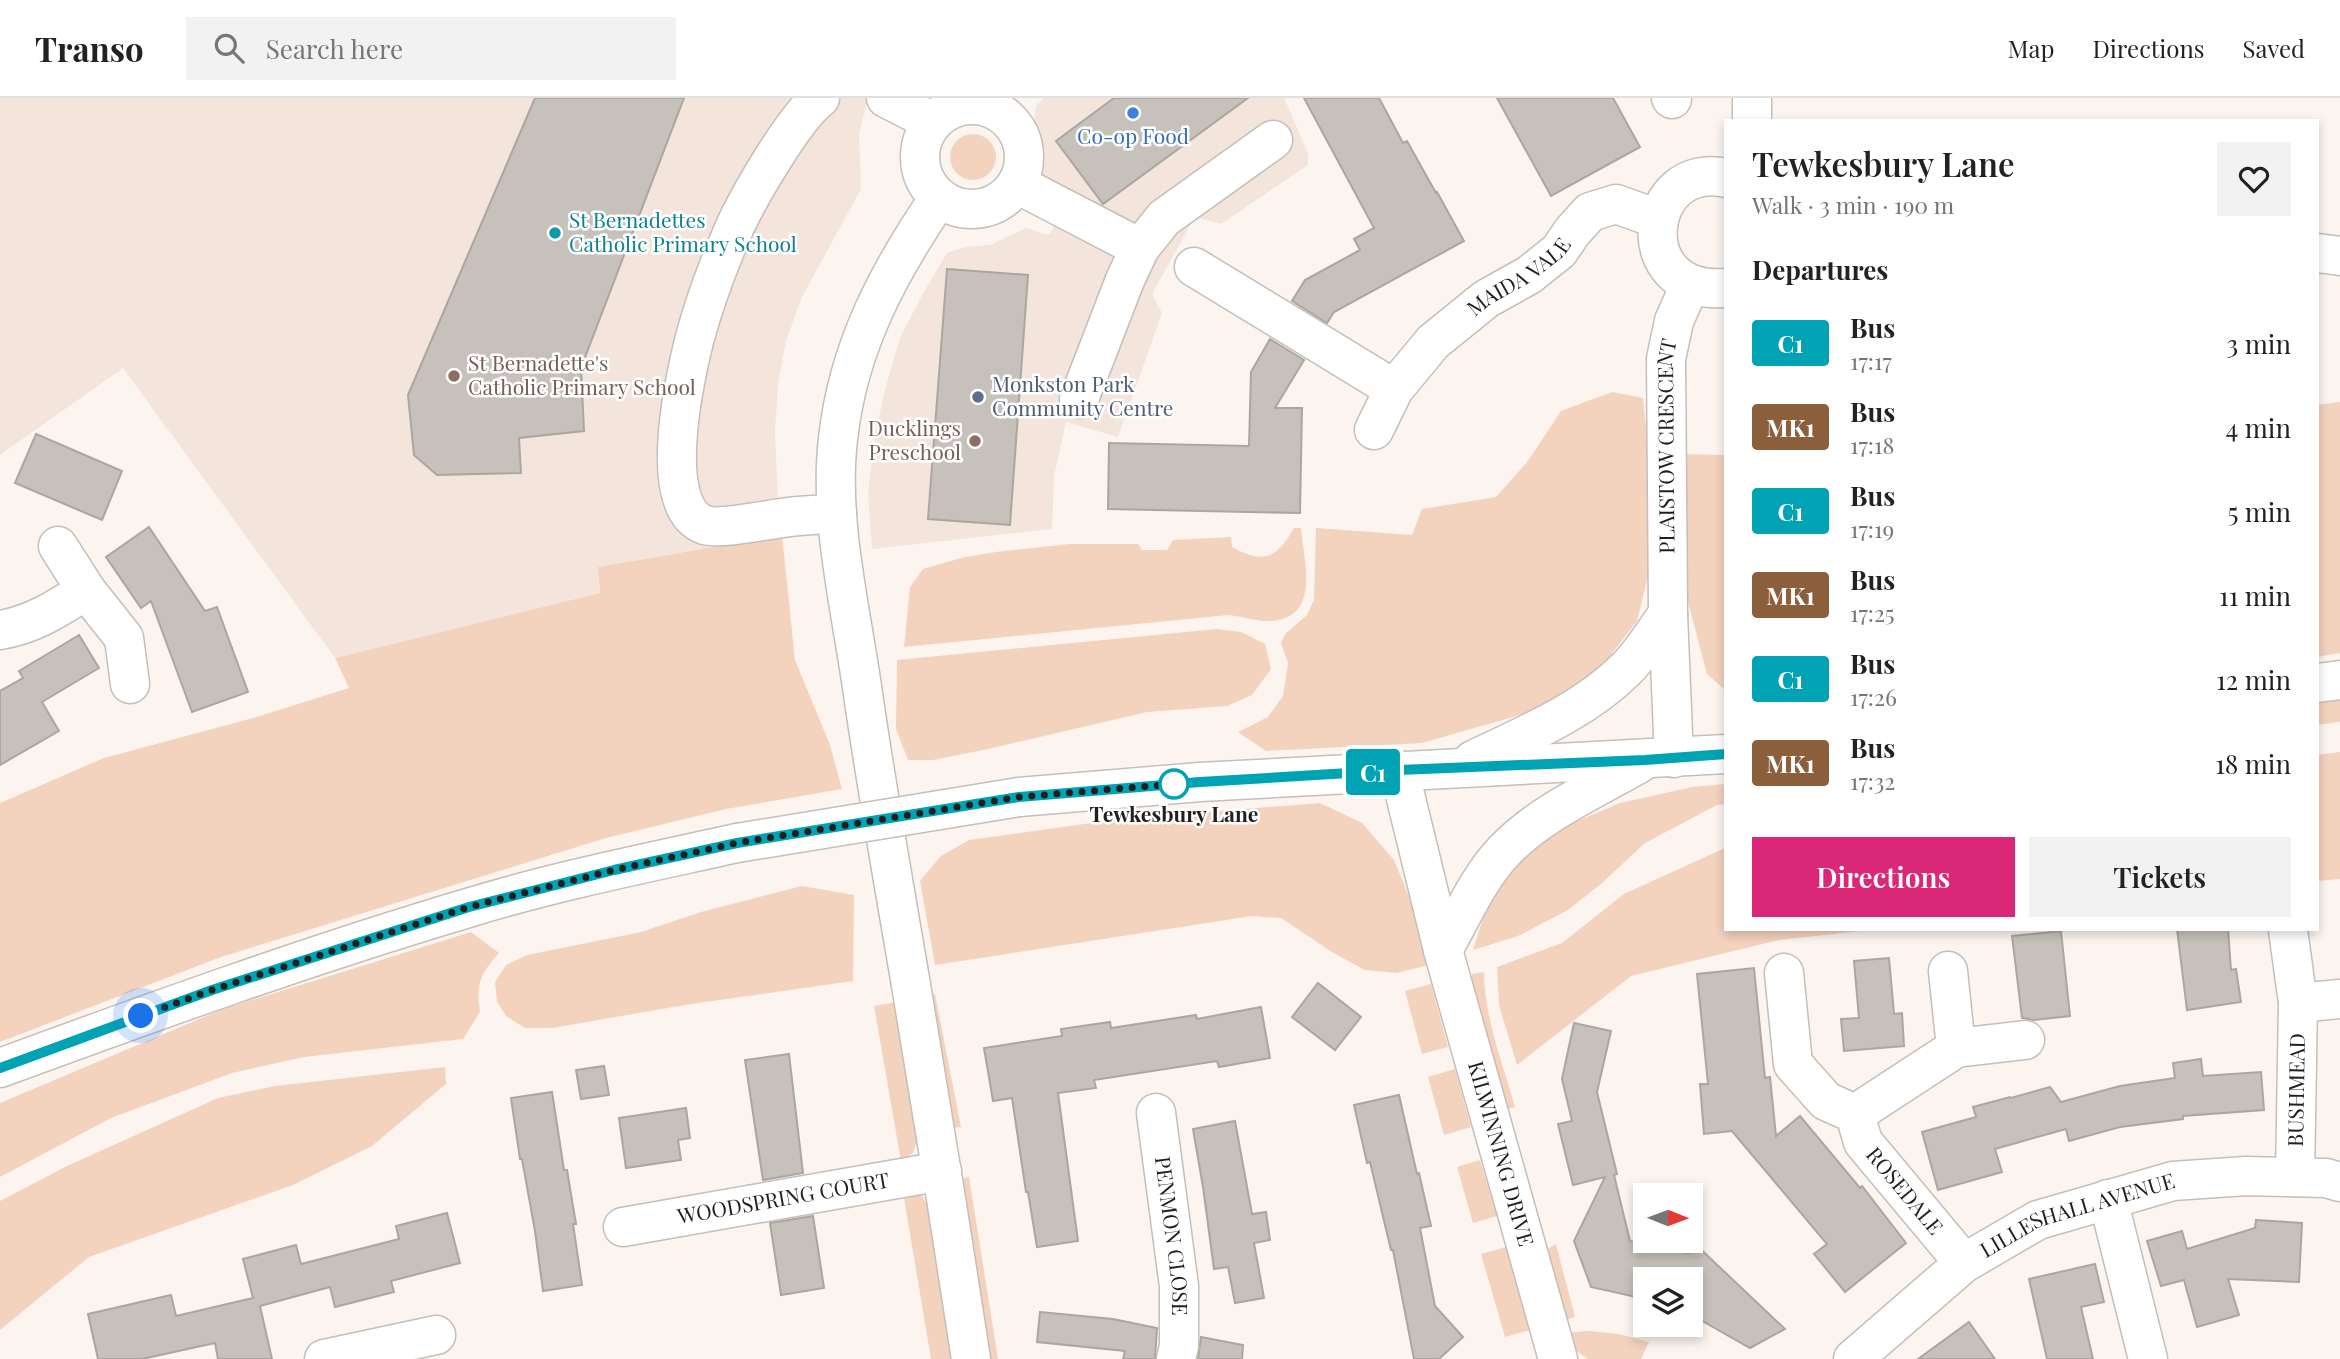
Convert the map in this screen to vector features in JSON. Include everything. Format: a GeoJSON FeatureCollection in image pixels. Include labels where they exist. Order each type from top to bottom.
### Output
{"type":"FeatureCollection","features":[{"type":"Feature","properties":{"kind":"street"},"geometry":{"type":"LineString","coordinates":[[820,98],[796,126],[764,175],[734,228],[709,290],[694,341],[686,382],[676,467],[680,497],[689,514],[705,525],[837,513]]}},
{"type":"Feature","properties":{"kind":"street"},"geometry":{"type":"LineString","coordinates":[[886,98],[933,122]]}},
{"type":"Feature","properties":{"kind":"street"},"geometry":{"type":"LineString","coordinates":[[1752,98],[1752,119]]}},
{"type":"Feature","properties":{"kind":"street"},"geometry":{"type":"LineString","coordinates":[[967,105],[1011,106],[1024,154],[1023,170],[1017,184],[1006,197],[990,206],[972,210],[955,207],[939,198],[928,186],[921,170],[919,153],[923,136],[933,122],[944,112],[967,105]]}},
{"type":"Feature","properties":{"kind":"street"},"geometry":{"type":"LineString","coordinates":[[1079,398],[1125,279],[1140,248],[1164,218],[1273,140]]}},
{"type":"Feature","properties":{"kind":"street"},"geometry":{"type":"LineString","coordinates":[[1708,287],[1674,274],[1662,258],[1657,239],[1658,219],[1664,204],[1675,191],[1689,181],[1705,177],[1724,178]]}},
{"type":"Feature","properties":{"kind":"street"},"geometry":{"type":"LineString","coordinates":[[1017,184],[1140,248]]}},
{"type":"Feature","properties":{"kind":"street"},"geometry":{"type":"LineString","coordinates":[[939,198],[883,289],[863,333],[848,384],[837,440],[837,513],[874,769],[971,1359]]}},
{"type":"Feature","properties":{"kind":"street","name":"MAIDA VALE"},"geometry":{"type":"LineString","coordinates":[[1374,430],[1394,389],[1433,342],[1486,299],[1529,275],[1559,251],[1590,212],[1616,204],[1658,219]]}},
{"type":"Feature","properties":{"kind":"street"},"geometry":{"type":"LineString","coordinates":[[2319,253],[2340,256]]}},
{"type":"Feature","properties":{"kind":"street"},"geometry":{"type":"LineString","coordinates":[[1194,267],[1394,389]]}},
{"type":"Feature","properties":{"kind":"street","name":"PLAISTOW CRESCENT"},"geometry":{"type":"LineString","coordinates":[[1660,759],[1668,614],[1666,359],[1674,321],[1708,287]]}},
{"type":"Feature","properties":{"kind":"street"},"geometry":{"type":"LineString","coordinates":[[58,546],[86,590],[124,638],[130,684]]}},
{"type":"Feature","properties":{"kind":"street"},"geometry":{"type":"LineString","coordinates":[[0,630],[19,627],[58,608],[86,590]]}},
{"type":"Feature","properties":{"kind":"street"},"geometry":{"type":"LineString","coordinates":[[1459,767],[1534,731],[1589,699],[1626,669],[1668,614]]}},
{"type":"Feature","properties":{"kind":"street"},"geometry":{"type":"LineString","coordinates":[[2319,683],[2340,680]]}},
{"type":"Feature","properties":{"kind":"street"},"geometry":{"type":"LineString","coordinates":[[0,1068],[212,990],[469,907],[614,870],[737,843],[1019,797],[1200,782],[1724,754]]}},
{"type":"Feature","properties":{"kind":"street"},"geometry":{"type":"LineString","coordinates":[[1443,950],[1477,889],[1503,852],[1527,831],[1553,814],[1660,759]]}},
{"type":"Feature","properties":{"kind":"street","name":"KILWINNING DRIVE"},"geometry":{"type":"LineString","coordinates":[[1399,770],[1443,950],[1558,1359]]}},
{"type":"Feature","properties":{"kind":"street","name":"BUSHMEAD"},"geometry":{"type":"LineString","coordinates":[[2288,931],[2298,1003],[2295,1177]]}},
{"type":"Feature","properties":{"kind":"street"},"geometry":{"type":"LineString","coordinates":[[1948,971],[1956,1048]]}},
{"type":"Feature","properties":{"kind":"street"},"geometry":{"type":"LineString","coordinates":[[1784,973],[1793,1064],[1826,1101],[1854,1114],[1956,1048],[2025,1040]]}},
{"type":"Feature","properties":{"kind":"street","name":"BUSHMEAD"},"geometry":{"type":"LineString","coordinates":[[2298,1003],[2340,999]]}},
{"type":"Feature","properties":{"kind":"street","name":"PENMON CLOSE"},"geometry":{"type":"LineString","coordinates":[[1156,1113],[1179,1286],[1179,1346],[1176,1359]]}},
{"type":"Feature","properties":{"kind":"street","name":"ROSEDALE"},"geometry":{"type":"LineString","coordinates":[[1854,1114],[1863,1142],[1964,1263]]}},
{"type":"Feature","properties":{"kind":"street","name":"WOODSPRING COURT"},"geometry":{"type":"LineString","coordinates":[[623,1227],[942,1171]]}},
{"type":"Feature","properties":{"kind":"street","name":"LILLESHALL AVENUE"},"geometry":{"type":"LineString","coordinates":[[1853,1359],[1964,1263],[2038,1220],[2173,1181],[2246,1175],[2326,1178],[2340,1182]]}},
{"type":"Feature","properties":{"kind":"street"},"geometry":{"type":"LineString","coordinates":[[2108,1199],[2148,1359]]}},
{"type":"Feature","properties":{"kind":"street"},"geometry":{"type":"LineString","coordinates":[[324,1359],[369,1355],[436,1335]]}},
{"type":"Feature","properties":{"kind":"shaded area","name":"St Bernadette's Catholic Primary School"},"geometry":{"type":"Polygon","coordinates":[[[0,98],[872,98],[866,106],[859,134],[861,189],[802,297],[786,341],[778,384],[775,432],[782,535],[598,567],[600,593],[335,658],[123,368],[0,455],[0,98]]]}},
{"type":"Feature","properties":{"kind":"shaded area"},"geometry":{"type":"Polygon","coordinates":[[[1044,98],[1284,98],[1308,153],[1308,165],[1221,224],[1195,217],[1152,294],[1162,313],[1118,437],[1066,422],[1054,476],[1052,529],[872,549],[868,493],[875,434],[900,338],[921,297],[947,253],[965,247],[990,245],[1026,228],[1049,235],[1071,197],[1054,188],[1041,174],[1033,130],[1036,106],[1044,98]]]}},
{"type":"Feature","properties":{"kind":"shaded area"},"geometry":{"type":"Polygon","coordinates":[[[973,134],[989,141],[996,157],[989,173],[973,180],[957,173],[950,157],[957,141],[973,134]]]}},
{"type":"Feature","properties":{"kind":"shaded area"},"geometry":{"type":"Polygon","coordinates":[[[1612,392],[1643,398],[1653,498],[1650,568],[1637,621],[1597,673],[1530,712],[1422,743],[1266,751],[1238,732],[1268,717],[1283,696],[1288,663],[1281,643],[1286,633],[1307,615],[1314,600],[1316,528],[1412,535],[1422,509],[1496,497],[1528,461],[1561,411],[1612,392]]]}},
{"type":"Feature","properties":{"kind":"shaded area"},"geometry":{"type":"Polygon","coordinates":[[[2340,402],[2340,653],[2319,657],[2319,405],[2340,402]]]}},
{"type":"Feature","properties":{"kind":"shaded area"},"geometry":{"type":"Polygon","coordinates":[[[1681,454],[1724,455],[1724,689],[1707,674],[1686,594],[1681,454]]]}},
{"type":"Feature","properties":{"kind":"shaded area"},"geometry":{"type":"Polygon","coordinates":[[[1294,528],[1301,528],[1306,586],[1297,610],[1287,617],[1266,621],[1228,615],[904,647],[910,587],[923,569],[965,557],[1070,544],[1138,544],[1142,550],[1167,550],[1173,540],[1231,537],[1232,547],[1261,557],[1282,546],[1294,528]]]}},
{"type":"Feature","properties":{"kind":"shaded area"},"geometry":{"type":"Polygon","coordinates":[[[782,535],[795,660],[830,745],[842,789],[726,809],[606,838],[221,957],[0,1042],[0,803],[104,758],[253,718],[349,688],[335,658],[600,593],[598,567],[782,535]]]}},
{"type":"Feature","properties":{"kind":"shaded area"},"geometry":{"type":"Polygon","coordinates":[[[1217,629],[1241,632],[1265,644],[1271,669],[1252,695],[1227,706],[1147,712],[933,760],[908,760],[896,729],[897,660],[1217,629]]]}},
{"type":"Feature","properties":{"kind":"shaded area"},"geometry":{"type":"Polygon","coordinates":[[[2340,699],[2340,722],[2319,725],[2319,703],[2340,699]]]}},
{"type":"Feature","properties":{"kind":"shaded area"},"geometry":{"type":"Polygon","coordinates":[[[2340,752],[2340,879],[2319,881],[2319,755],[2340,752]]]}},
{"type":"Feature","properties":{"kind":"shaded area"},"geometry":{"type":"Polygon","coordinates":[[[1724,784],[1724,804],[1717,805],[1645,843],[1568,910],[1518,936],[1473,950],[1485,912],[1514,863],[1561,828],[1620,803],[1692,787],[1724,784]]]}},
{"type":"Feature","properties":{"kind":"shaded area"},"geometry":{"type":"Polygon","coordinates":[[[1320,803],[1362,823],[1394,860],[1410,899],[1429,965],[1397,973],[1365,970],[1335,954],[1281,918],[1252,916],[935,965],[920,881],[941,856],[969,840],[1127,818],[1320,803]]]}},
{"type":"Feature","properties":{"kind":"shaded area"},"geometry":{"type":"Polygon","coordinates":[[[1724,848],[1724,931],[1860,931],[1779,940],[1631,976],[1517,1065],[1499,1005],[1497,967],[1562,943],[1624,894],[1724,848]]]}},
{"type":"Feature","properties":{"kind":"shaded area"},"geometry":{"type":"Polygon","coordinates":[[[802,886],[854,895],[853,981],[691,1004],[552,1028],[525,1028],[506,1016],[497,1002],[495,982],[506,965],[527,955],[641,932],[701,912],[802,886]]]}},
{"type":"Feature","properties":{"kind":"shaded area"},"geometry":{"type":"Polygon","coordinates":[[[471,932],[499,953],[487,967],[481,980],[480,1012],[463,1039],[304,1057],[232,1073],[111,1118],[0,1177],[0,1103],[223,1009],[471,932]]]}},
{"type":"Feature","properties":{"kind":"shaded area"},"geometry":{"type":"Polygon","coordinates":[[[1484,972],[1487,1006],[1515,1107],[1504,1110],[1472,994],[1472,974],[1484,972]]]}},
{"type":"Feature","properties":{"kind":"shaded area"},"geometry":{"type":"Polygon","coordinates":[[[1431,984],[1448,1047],[1422,1054],[1405,991],[1431,984]]]}},
{"type":"Feature","properties":{"kind":"shaded area"},"geometry":{"type":"Polygon","coordinates":[[[935,994],[961,1127],[952,1128],[927,996],[935,994]]]}},
{"type":"Feature","properties":{"kind":"shaded area"},"geometry":{"type":"Polygon","coordinates":[[[897,1002],[920,1131],[913,1153],[901,1161],[874,1006],[897,1002]]]}},
{"type":"Feature","properties":{"kind":"shaded area"},"geometry":{"type":"Polygon","coordinates":[[[445,1067],[446,1084],[372,1146],[293,1185],[89,1257],[0,1330],[0,1201],[67,1166],[218,1098],[275,1086],[445,1067]]]}},
{"type":"Feature","properties":{"kind":"shaded area"},"geometry":{"type":"Polygon","coordinates":[[[1455,1069],[1471,1127],[1444,1135],[1428,1077],[1455,1069]]]}},
{"type":"Feature","properties":{"kind":"shaded area"},"geometry":{"type":"Polygon","coordinates":[[[1480,1160],[1497,1216],[1473,1223],[1457,1167],[1480,1160]]]}},
{"type":"Feature","properties":{"kind":"shaded area"},"geometry":{"type":"Polygon","coordinates":[[[969,1177],[998,1359],[987,1359],[958,1179],[969,1177]]]}},
{"type":"Feature","properties":{"kind":"shaded area"},"geometry":{"type":"Polygon","coordinates":[[[918,1187],[938,1228],[956,1359],[931,1359],[903,1192],[918,1187]]]}},
{"type":"Feature","properties":{"kind":"shaded area"},"geometry":{"type":"Polygon","coordinates":[[[1556,1244],[1575,1317],[1563,1321],[1544,1251],[1556,1244]]]}},
{"type":"Feature","properties":{"kind":"shaded area"},"geometry":{"type":"Polygon","coordinates":[[[1506,1247],[1530,1330],[1505,1337],[1481,1254],[1506,1247]]]}},
{"type":"Feature","properties":{"kind":"shaded area"},"geometry":{"type":"Polygon","coordinates":[[[1589,1331],[1619,1334],[1649,1342],[1641,1359],[1588,1359],[1575,1350],[1565,1333],[1589,1331]]]}},
{"type":"Feature","properties":{"kind":"building","name":"St Bernadettes Catholic Primary School"},"geometry":{"type":"Polygon","coordinates":[[[535,98],[684,98],[581,368],[584,431],[519,438],[521,473],[437,475],[414,455],[408,395],[535,98]]]}},
{"type":"Feature","properties":{"kind":"building"},"geometry":{"type":"Polygon","coordinates":[[[1114,98],[1248,98],[1103,204],[1056,141],[1114,98]]]}},
{"type":"Feature","properties":{"kind":"building"},"geometry":{"type":"Polygon","coordinates":[[[1304,98],[1379,98],[1403,143],[1407,141],[1464,241],[1334,312],[1327,323],[1292,301],[1305,280],[1360,250],[1354,239],[1374,228],[1304,98]]]}},
{"type":"Feature","properties":{"kind":"building"},"geometry":{"type":"Polygon","coordinates":[[[1497,98],[1613,98],[1640,147],[1551,196],[1497,98]]]}},
{"type":"Feature","properties":{"kind":"building","name":"Monkston Park Community Centre"},"geometry":{"type":"Polygon","coordinates":[[[947,269],[1028,275],[1010,525],[928,519],[947,269]]]}},
{"type":"Feature","properties":{"kind":"building"},"geometry":{"type":"Polygon","coordinates":[[[1270,339],[1304,360],[1275,408],[1302,408],[1300,513],[1108,509],[1109,443],[1249,446],[1251,372],[1270,339]]]}},
{"type":"Feature","properties":{"kind":"building"},"geometry":{"type":"Polygon","coordinates":[[[36,434],[122,471],[102,520],[15,483],[36,434]]]}},
{"type":"Feature","properties":{"kind":"building"},"geometry":{"type":"Polygon","coordinates":[[[149,527],[205,611],[217,607],[248,692],[192,712],[151,601],[141,608],[106,557],[149,527]]]}},
{"type":"Feature","properties":{"kind":"building"},"geometry":{"type":"Polygon","coordinates":[[[79,635],[99,668],[42,702],[59,731],[0,765],[0,691],[23,678],[19,671],[79,635]]]}},
{"type":"Feature","properties":{"kind":"building"},"geometry":{"type":"Polygon","coordinates":[[[2061,931],[2070,1016],[2034,1020],[2022,1018],[2012,936],[2061,931]]]}},
{"type":"Feature","properties":{"kind":"building"},"geometry":{"type":"Polygon","coordinates":[[[2177,931],[2228,931],[2231,970],[2236,969],[2241,1002],[2187,1010],[2177,931]]]}},
{"type":"Feature","properties":{"kind":"building"},"geometry":{"type":"Polygon","coordinates":[[[1889,958],[1894,1014],[1902,1013],[1904,1046],[1844,1051],[1841,1019],[1859,1018],[1854,961],[1889,958]]]}},
{"type":"Feature","properties":{"kind":"building"},"geometry":{"type":"Polygon","coordinates":[[[1754,968],[1765,1078],[1770,1077],[1776,1136],[1800,1116],[1860,1188],[1862,1186],[1906,1243],[1845,1292],[1814,1254],[1827,1244],[1732,1131],[1704,1134],[1700,1084],[1708,1084],[1697,974],[1754,968]]]}},
{"type":"Feature","properties":{"kind":"building"},"geometry":{"type":"Polygon","coordinates":[[[1318,983],[1361,1017],[1335,1050],[1292,1017],[1318,983]]]}},
{"type":"Feature","properties":{"kind":"building"},"geometry":{"type":"Polygon","coordinates":[[[1261,1007],[1270,1058],[1219,1067],[1217,1061],[1094,1080],[1096,1088],[1058,1093],[1078,1241],[1037,1247],[1012,1098],[993,1101],[984,1048],[1062,1036],[1061,1029],[1110,1022],[1111,1028],[1196,1015],[1197,1019],[1261,1007]]]}},
{"type":"Feature","properties":{"kind":"building"},"geometry":{"type":"Polygon","coordinates":[[[1574,1023],[1611,1031],[1597,1092],[1617,1174],[1614,1175],[1630,1241],[1633,1242],[1633,1253],[1703,1252],[1785,1329],[1750,1348],[1703,1321],[1703,1267],[1633,1267],[1633,1296],[1591,1287],[1574,1241],[1605,1177],[1573,1185],[1558,1124],[1572,1121],[1562,1079],[1574,1023]]]}},
{"type":"Feature","properties":{"kind":"building"},"geometry":{"type":"Polygon","coordinates":[[[789,1054],[803,1173],[763,1180],[745,1060],[789,1054]]]}},
{"type":"Feature","properties":{"kind":"building"},"geometry":{"type":"Polygon","coordinates":[[[2201,1059],[2203,1076],[2261,1072],[2264,1110],[2183,1116],[2183,1119],[2120,1127],[2069,1141],[2066,1129],[1995,1149],[2002,1172],[1938,1190],[1922,1132],[1976,1117],[1973,1107],[2050,1087],[2061,1102],[2120,1086],[2175,1078],[2173,1063],[2201,1059]]]}},
{"type":"Feature","properties":{"kind":"building"},"geometry":{"type":"Polygon","coordinates":[[[604,1066],[609,1095],[581,1099],[576,1070],[604,1066]]]}},
{"type":"Feature","properties":{"kind":"building"},"geometry":{"type":"Polygon","coordinates":[[[552,1092],[564,1170],[567,1170],[576,1224],[573,1224],[582,1285],[543,1291],[511,1098],[552,1092]]]}},
{"type":"Feature","properties":{"kind":"building"},"geometry":{"type":"Polygon","coordinates":[[[1399,1095],[1431,1226],[1420,1228],[1435,1306],[1463,1337],[1439,1359],[1414,1359],[1393,1250],[1370,1162],[1367,1163],[1354,1105],[1399,1095]]]}},
{"type":"Feature","properties":{"kind":"building"},"geometry":{"type":"Polygon","coordinates":[[[686,1108],[690,1138],[678,1140],[681,1160],[626,1168],[619,1118],[686,1108]]]}},
{"type":"Feature","properties":{"kind":"building"},"geometry":{"type":"Polygon","coordinates":[[[1235,1121],[1252,1214],[1266,1212],[1270,1240],[1254,1243],[1264,1298],[1235,1303],[1228,1267],[1214,1269],[1193,1129],[1235,1121]]]}},
{"type":"Feature","properties":{"kind":"building"},"geometry":{"type":"Polygon","coordinates":[[[447,1213],[460,1263],[391,1281],[394,1292],[335,1307],[330,1287],[260,1306],[272,1359],[218,1359],[215,1343],[142,1359],[98,1359],[88,1314],[171,1295],[176,1316],[253,1298],[243,1259],[296,1245],[301,1264],[399,1239],[396,1226],[447,1213]]]}},
{"type":"Feature","properties":{"kind":"building"},"geometry":{"type":"Polygon","coordinates":[[[813,1216],[824,1288],[781,1295],[770,1223],[813,1216]]]}},
{"type":"Feature","properties":{"kind":"building"},"geometry":{"type":"Polygon","coordinates":[[[2256,1220],[2302,1223],[2299,1282],[2228,1279],[2239,1315],[2197,1327],[2184,1280],[2161,1286],[2147,1241],[2182,1231],[2187,1249],[2255,1228],[2256,1220]]]}},
{"type":"Feature","properties":{"kind":"building"},"geometry":{"type":"Polygon","coordinates":[[[2095,1264],[2104,1302],[2081,1307],[2093,1359],[2047,1359],[2029,1279],[2095,1264]]]}},
{"type":"Feature","properties":{"kind":"building"},"geometry":{"type":"Polygon","coordinates":[[[1040,1312],[1113,1319],[1157,1328],[1155,1359],[1123,1359],[1125,1351],[1037,1342],[1040,1312]]]}},
{"type":"Feature","properties":{"kind":"building"},"geometry":{"type":"Polygon","coordinates":[[[1969,1322],[1995,1359],[1918,1359],[1969,1322]]]}},
{"type":"Feature","properties":{"kind":"building"},"geometry":{"type":"Polygon","coordinates":[[[1201,1337],[1243,1345],[1242,1359],[1198,1359],[1201,1337]]]}},
{"type":"Feature","properties":{"kind":"bus line","name":"C1"},"geometry":{"type":"LineString","coordinates":[[0,1068],[212,990],[469,907],[614,870],[737,843],[1019,797],[1200,782],[1724,754]]}},
{"type":"Feature","properties":{"kind":"place","name":"Co-op Food"},"geometry":{"type":"Point","coordinates":[1133,113]}},
{"type":"Feature","properties":{"kind":"place","name":"St Bernadettes Catholic Primary School"},"geometry":{"type":"Point","coordinates":[555,233]}},
{"type":"Feature","properties":{"kind":"place","name":"St Bernadette's Catholic Primary School"},"geometry":{"type":"Point","coordinates":[454,376]}},
{"type":"Feature","properties":{"kind":"place","name":"Monkston Park Community Centre"},"geometry":{"type":"Point","coordinates":[978,397]}},
{"type":"Feature","properties":{"kind":"place","name":"Ducklings Preschool"},"geometry":{"type":"Point","coordinates":[975,441]}},
{"type":"Feature","properties":{"kind":"place","name":"Tewkesbury Lane"},"geometry":{"type":"Point","coordinates":[1174,784]}},
{"type":"Feature","properties":{"kind":"route"},"geometry":{"type":"LineString","coordinates":[[141,1016],[212,990],[469,907],[614,870],[737,843],[1019,797],[1174,784]]}}]}
